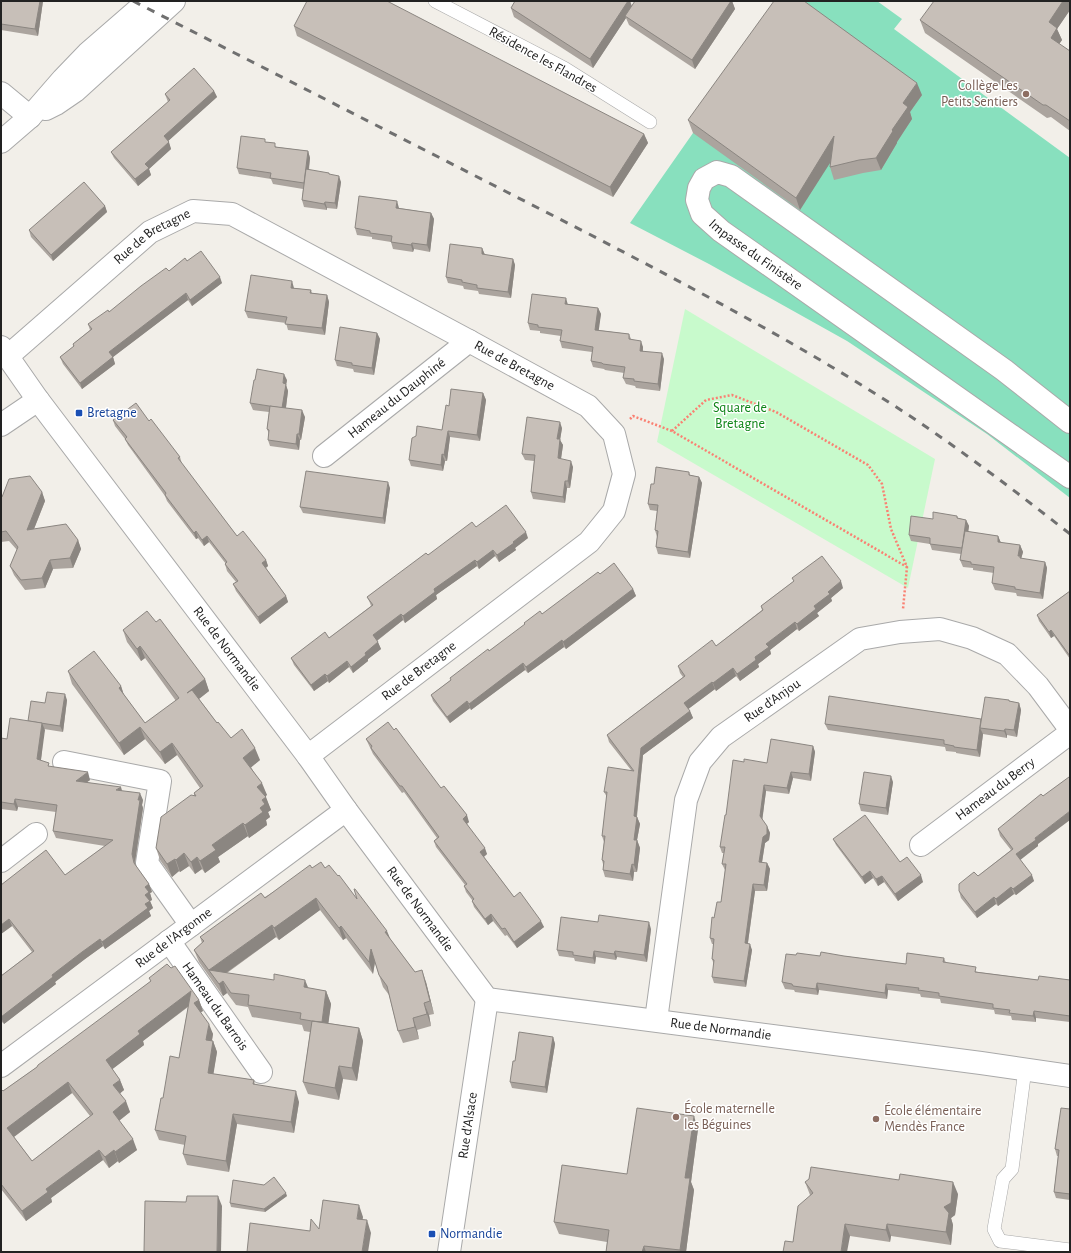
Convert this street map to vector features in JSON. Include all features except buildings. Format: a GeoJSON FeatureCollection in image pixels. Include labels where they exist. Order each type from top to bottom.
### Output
{"type":"FeatureCollection","features":[{"type":"Feature","properties":{"kind":"street"},"geometry":{"type":"LineString","coordinates":[[1,142],[30,117],[88,53],[148,1]]}},
{"type":"Feature","properties":{"kind":"street"},"geometry":{"type":"LineString","coordinates":[[30,117],[56,104],[75,90],[174,1]]}},
{"type":"Feature","properties":{"kind":"street"},"geometry":{"type":"LineString","coordinates":[[1,93],[30,117]]}},
{"type":"Feature","properties":{"kind":"street","name":"Impasse du Finistère"},"geometry":{"type":"LineString","coordinates":[[1070,422],[1004,370],[731,176],[717,172],[704,179],[699,188],[697,200],[702,214],[721,231],[1070,477]]}},
{"type":"Feature","properties":{"kind":"street","name":"Rue de Bretagne"},"geometry":{"type":"LineString","coordinates":[[4,352],[150,232],[193,211],[232,214],[469,340],[588,406],[614,434],[624,474],[614,511],[590,542],[308,756]]}},
{"type":"Feature","properties":{"kind":"street","name":"Hameau du Dauphiné"},"geometry":{"type":"LineString","coordinates":[[324,456],[469,340]]}},
{"type":"Feature","properties":{"kind":"street","name":"Rue de Normandie"},"geometry":{"type":"LineString","coordinates":[[4,352],[38,400],[308,756],[346,810],[487,999],[656,1020],[1070,1076]]}},
{"type":"Feature","properties":{"kind":"street"},"geometry":{"type":"LineString","coordinates":[[1,425],[38,400]]}},
{"type":"Feature","properties":{"kind":"street","name":"Rue d'Anjou"},"geometry":{"type":"LineString","coordinates":[[656,1020],[686,800],[700,762],[721,737],[860,639],[900,632],[940,628],[972,638],[1007,654],[1038,686],[1070,730]]}},
{"type":"Feature","properties":{"kind":"street","name":"Hameau du Berry"},"geometry":{"type":"LineString","coordinates":[[921,844],[1070,733]]}},
{"type":"Feature","properties":{"kind":"street"},"geometry":{"type":"LineString","coordinates":[[64,762],[160,781],[147,863],[191,925]]}},
{"type":"Feature","properties":{"kind":"street","name":"Rue de l'Argonne"},"geometry":{"type":"LineString","coordinates":[[1,1066],[346,810]]}},
{"type":"Feature","properties":{"kind":"street"},"geometry":{"type":"LineString","coordinates":[[1,861],[36,834]]}},
{"type":"Feature","properties":{"kind":"street","name":"Hameau du Barrois"},"geometry":{"type":"LineString","coordinates":[[169,941],[261,1072]]}},
{"type":"Feature","properties":{"kind":"street","name":"Rue d'Alsace"},"geometry":{"type":"LineString","coordinates":[[449,1252],[487,999]]}},
{"type":"Feature","properties":{"kind":"lane","name":"Résidence les Flandres"},"geometry":{"type":"LineString","coordinates":[[435,1],[564,68],[650,122]]}},
{"type":"Feature","properties":{"kind":"lane"},"geometry":{"type":"LineString","coordinates":[[1025,1069],[1012,1169],[1002,1179],[994,1229],[1000,1246],[1070,1250]]}},
{"type":"Feature","properties":{"kind":"path"},"geometry":{"type":"LineString","coordinates":[[672,431],[706,400],[732,395],[776,412],[868,465],[882,484],[891,529],[907,567],[900,632]]}},
{"type":"Feature","properties":{"kind":"path"},"geometry":{"type":"LineString","coordinates":[[614,434],[633,416],[672,431],[907,567]]}},
{"type":"Feature","properties":{"kind":"green space"},"geometry":{"type":"Polygon","coordinates":[[[787,1],[877,1],[902,19],[894,29],[1070,158],[1070,498],[987,434],[847,341],[709,264],[630,223],[787,1]]]}},
{"type":"Feature","properties":{"kind":"green space","name":"Square de Bretagne"},"geometry":{"type":"Polygon","coordinates":[[[685,309],[935,459],[908,588],[657,442],[685,309]]]}},
{"type":"Feature","properties":{"kind":"railway"},"geometry":{"type":"LineString","coordinates":[[133,1],[589,234],[792,344],[871,391],[931,430],[1031,503],[1070,534]]}},
{"type":"Feature","properties":{"kind":"place","name":"Collège Les Petits Sentiers"},"geometry":{"type":"Point","coordinates":[1026,94]}},
{"type":"Feature","properties":{"kind":"place","name":"Bretagne"},"geometry":{"type":"Point","coordinates":[79,413]}},
{"type":"Feature","properties":{"kind":"place","name":"École maternelle les Béguines"},"geometry":{"type":"Point","coordinates":[676,1117]}},
{"type":"Feature","properties":{"kind":"place","name":"École élémentaire Mendès France"},"geometry":{"type":"Point","coordinates":[876,1119]}},
{"type":"Feature","properties":{"kind":"place","name":"Normandie"},"geometry":{"type":"Point","coordinates":[432,1234]}}]}
